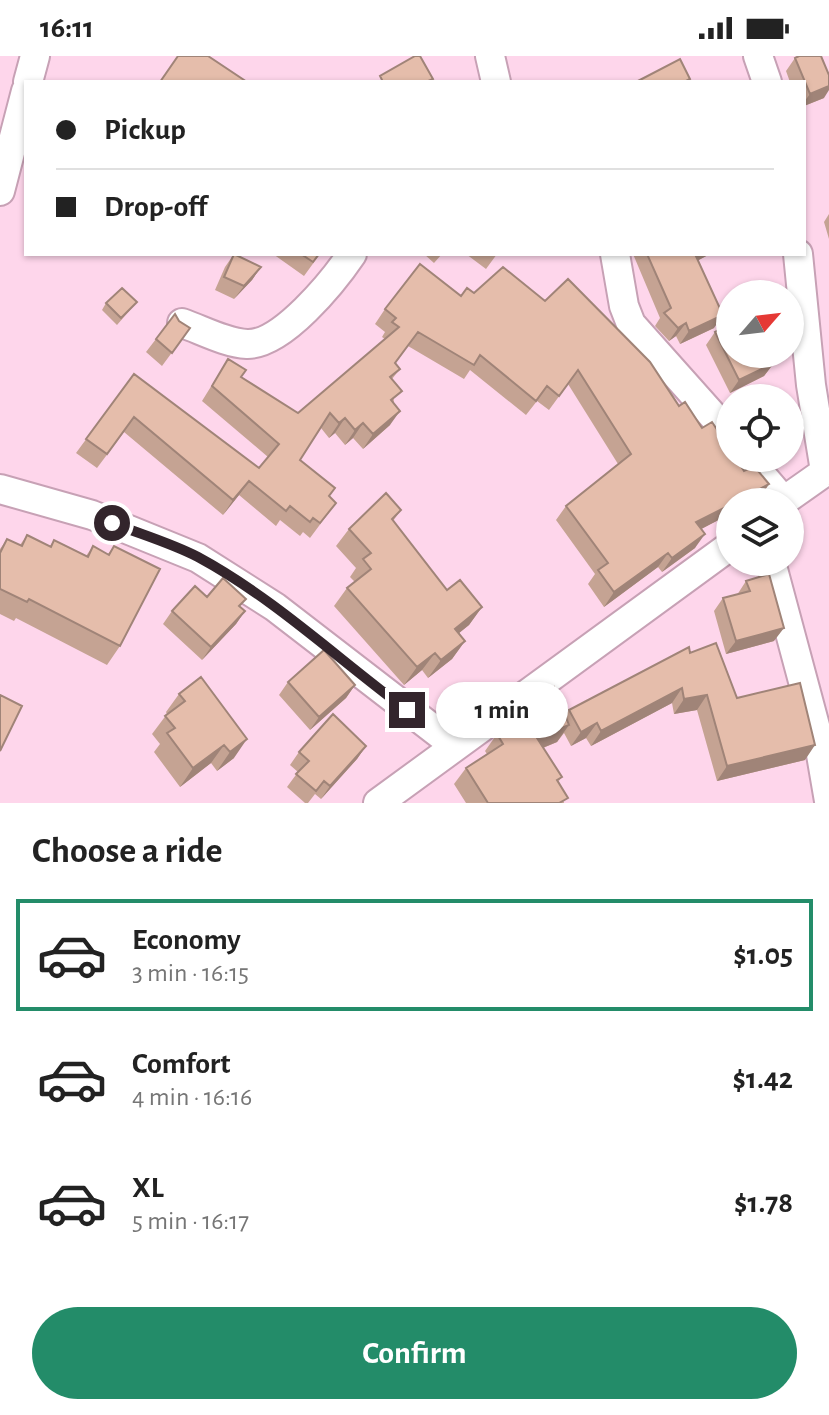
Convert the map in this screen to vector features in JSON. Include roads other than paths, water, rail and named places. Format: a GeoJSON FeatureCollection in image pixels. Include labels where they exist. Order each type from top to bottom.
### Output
{"type":"FeatureCollection","features":[{"type":"Feature","properties":{"kind":"street"},"geometry":{"type":"LineString","coordinates":[[29,80],[35,56]]}},
{"type":"Feature","properties":{"kind":"street"},"geometry":{"type":"LineString","coordinates":[[490,56],[496,80]]}},
{"type":"Feature","properties":{"kind":"street"},"geometry":{"type":"LineString","coordinates":[[758,56],[766,80]]}},
{"type":"Feature","properties":{"kind":"street"},"geometry":{"type":"LineString","coordinates":[[0,191],[24,99]]}},
{"type":"Feature","properties":{"kind":"street"},"geometry":{"type":"LineString","coordinates":[[182,323],[243,344],[267,341],[324,292],[351,256]]}},
{"type":"Feature","properties":{"kind":"street"},"geometry":{"type":"LineString","coordinates":[[615,256],[624,306],[631,324],[716,419]]}},
{"type":"Feature","properties":{"kind":"street"},"geometry":{"type":"LineString","coordinates":[[798,256],[811,385],[827,470],[801,488]]}},
{"type":"Feature","properties":{"kind":"street"},"geometry":{"type":"LineString","coordinates":[[758,472],[771,488]]}},
{"type":"Feature","properties":{"kind":"street"},"geometry":{"type":"LineString","coordinates":[[0,489],[92,515],[198,558],[275,607],[454,745]]}},
{"type":"Feature","properties":{"kind":"street"},"geometry":{"type":"LineString","coordinates":[[378,803],[716,556]]}},
{"type":"Feature","properties":{"kind":"street"},"geometry":{"type":"LineString","coordinates":[[776,576],[817,691],[829,801]]}}]}
